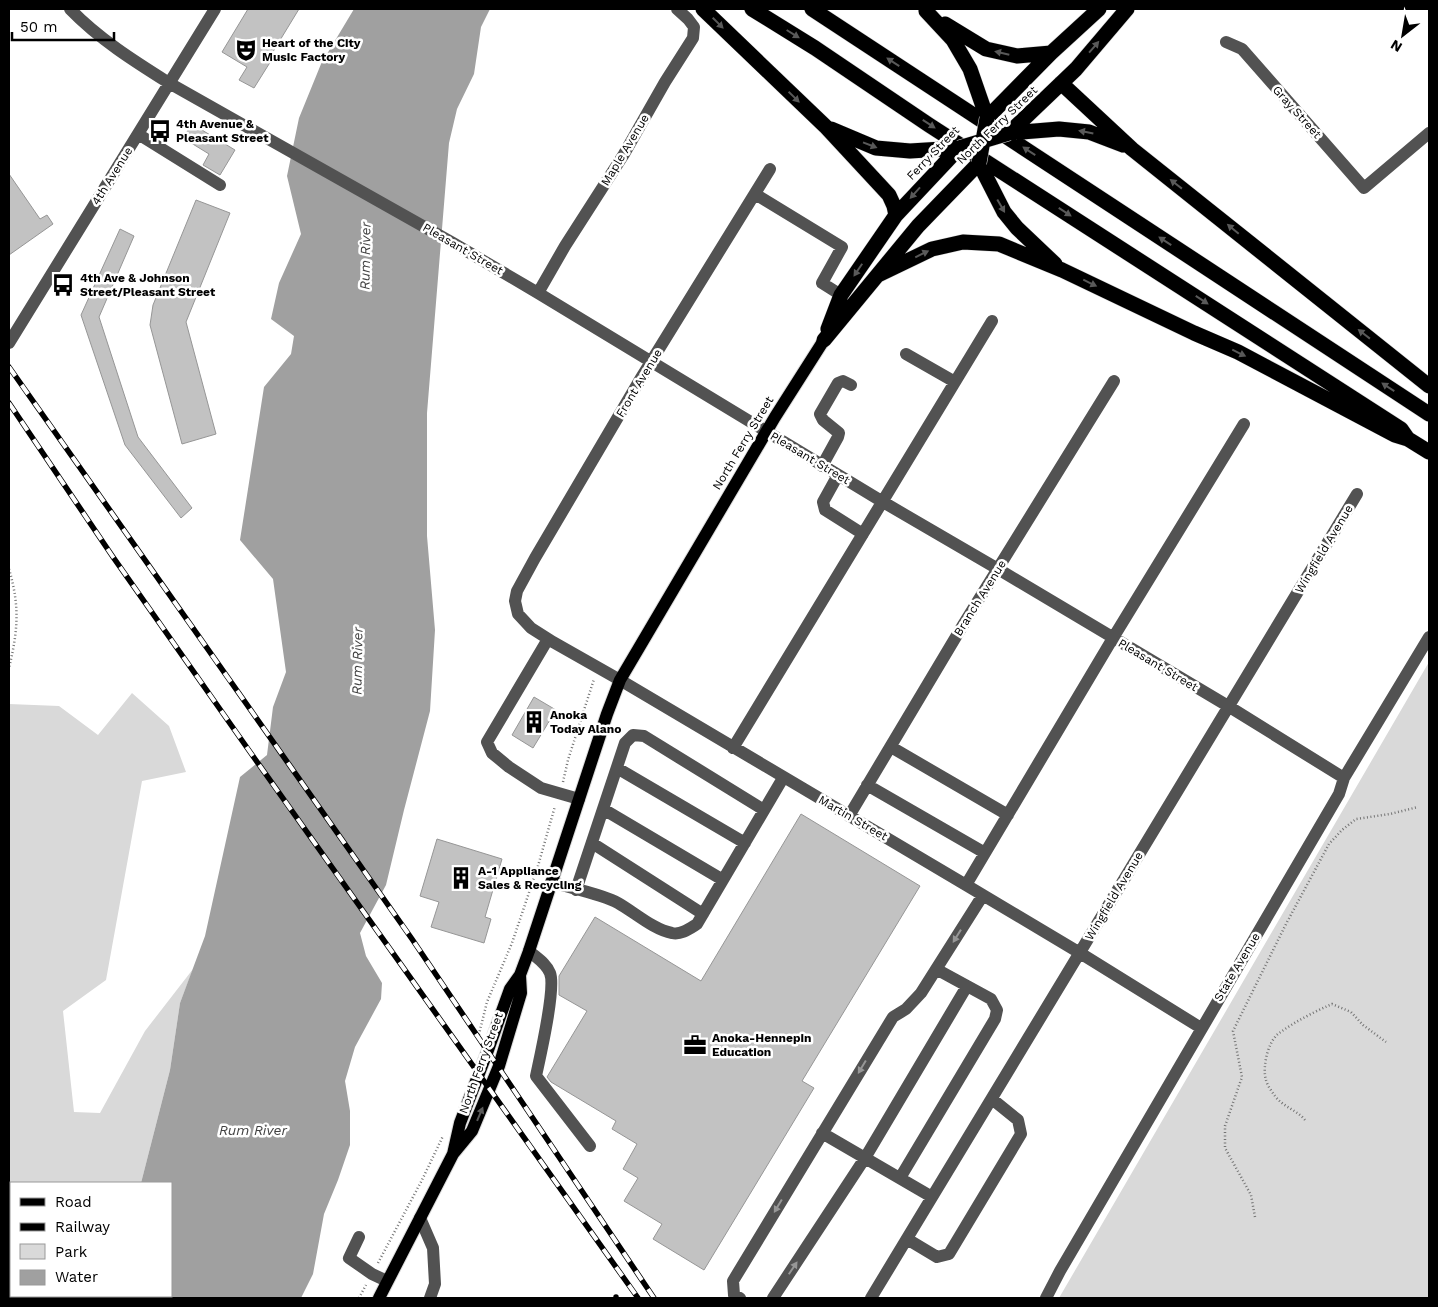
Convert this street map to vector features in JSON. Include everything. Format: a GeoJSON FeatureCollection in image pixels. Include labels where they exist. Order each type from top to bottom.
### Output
{"type":"FeatureCollection","features":[{"type":"Feature","properties":{"kind":"highway"},"geometry":{"type":"LineString","coordinates":[[703,9],[825,126],[889,195],[896,215]]}},
{"type":"Feature","properties":{"kind":"highway"},"geometry":{"type":"LineString","coordinates":[[752,9],[1401,429],[1408,439]]}},
{"type":"Feature","properties":{"kind":"highway"},"geometry":{"type":"LineString","coordinates":[[812,9],[1429,414]]}},
{"type":"Feature","properties":{"kind":"highway","name":"Ferry Street"},"geometry":{"type":"LineString","coordinates":[[824,340],[841,295],[896,215],[1014,90],[1096,9]]}},
{"type":"Feature","properties":{"kind":"highway","name":"North Ferry Street"},"geometry":{"type":"LineString","coordinates":[[824,340],[918,226],[1009,133],[1076,69],[1126,9]]}},
{"type":"Feature","properties":{"kind":"highway"},"geometry":{"type":"LineString","coordinates":[[923,10],[953,40],[970,69],[987,118],[979,163],[1004,212],[1017,228],[1062,270]]}},
{"type":"Feature","properties":{"kind":"highway"},"geometry":{"type":"LineString","coordinates":[[923,10],[986,49],[1017,56],[1050,53]]}},
{"type":"Feature","properties":{"kind":"highway"},"geometry":{"type":"LineString","coordinates":[[1061,83],[1132,148],[1429,386]]}},
{"type":"Feature","properties":{"kind":"highway"},"geometry":{"type":"LineString","coordinates":[[825,126],[876,148],[910,151],[959,148],[1009,133],[1059,129],[1088,132],[1132,148]]}},
{"type":"Feature","properties":{"kind":"highway"},"geometry":{"type":"LineString","coordinates":[[878,275],[932,249],[964,242],[999,244],[1062,270],[1238,352],[1395,436],[1408,439],[1429,452]]}},
{"type":"Feature","properties":{"kind":"main road","name":"North Ferry Street"},"geometry":{"type":"LineString","coordinates":[[379,1298],[453,1154],[472,1131],[496,1073],[521,994],[520,975],[606,714],[620,680],[766,432],[824,340]]}},
{"type":"Feature","properties":{"kind":"street","name":"Pleasant Street"},"geometry":{"type":"LineString","coordinates":[[70,9],[98,35],[127,56],[169,82],[538,293],[822,466],[1228,706],[1344,778]]}},
{"type":"Feature","properties":{"kind":"street","name":"4th Avenue"},"geometry":{"type":"LineString","coordinates":[[9,343],[215,9]]}},
{"type":"Feature","properties":{"kind":"street","name":"Maple Avenue"},"geometry":{"type":"LineString","coordinates":[[538,293],[693,38],[694,27],[677,9]]}},
{"type":"Feature","properties":{"kind":"street","name":"Gray Street"},"geometry":{"type":"LineString","coordinates":[[1226,42],[1242,49],[1364,188],[1429,133]]}},
{"type":"Feature","properties":{"kind":"street"},"geometry":{"type":"LineString","coordinates":[[138,134],[220,185]]}},
{"type":"Feature","properties":{"kind":"street","name":"Front Avenue"},"geometry":{"type":"LineString","coordinates":[[514,601],[534,558],[770,169]]}},
{"type":"Feature","properties":{"kind":"street"},"geometry":{"type":"LineString","coordinates":[[754,194],[842,247],[822,283],[841,295]]}},
{"type":"Feature","properties":{"kind":"street"},"geometry":{"type":"LineString","coordinates":[[733,748],[992,321]]}},
{"type":"Feature","properties":{"kind":"street"},"geometry":{"type":"LineString","coordinates":[[906,354],[955,382]]}},
{"type":"Feature","properties":{"kind":"street"},"geometry":{"type":"LineString","coordinates":[[822,466],[839,433],[823,420],[820,414],[838,383],[843,381],[851,386]]}},
{"type":"Feature","properties":{"kind":"street","name":"Branch Avenue"},"geometry":{"type":"LineString","coordinates":[[849,816],[1114,381]]}},
{"type":"Feature","properties":{"kind":"street"},"geometry":{"type":"LineString","coordinates":[[966,885],[1113,638],[1244,424]]}},
{"type":"Feature","properties":{"kind":"street"},"geometry":{"type":"LineString","coordinates":[[838,475],[823,502],[824,510],[863,534]]}},
{"type":"Feature","properties":{"kind":"street","name":"Wingfield Avenue"},"geometry":{"type":"LineString","coordinates":[[871,1298],[1357,494]]}},
{"type":"Feature","properties":{"kind":"street","name":"Martin Street"},"geometry":{"type":"LineString","coordinates":[[514,601],[518,614],[531,628],[548,639],[983,895],[1201,1028]]}},
{"type":"Feature","properties":{"kind":"street","name":"State Avenue"},"geometry":{"type":"LineString","coordinates":[[1046,1298],[1201,1028],[1339,794],[1344,778],[1429,637]]}},
{"type":"Feature","properties":{"kind":"street"},"geometry":{"type":"LineString","coordinates":[[548,639],[486,742],[492,753],[509,767],[542,788],[579,799]]}},
{"type":"Feature","properties":{"kind":"street"},"geometry":{"type":"LineString","coordinates":[[576,890],[625,743],[633,735],[644,736],[764,810]]}},
{"type":"Feature","properties":{"kind":"street"},"geometry":{"type":"LineString","coordinates":[[891,747],[1008,815]]}},
{"type":"Feature","properties":{"kind":"street"},"geometry":{"type":"LineString","coordinates":[[617,768],[745,843]]}},
{"type":"Feature","properties":{"kind":"street"},"geometry":{"type":"LineString","coordinates":[[551,882],[616,902],[658,928],[672,933],[681,933],[688,930],[697,924],[783,778]]}},
{"type":"Feature","properties":{"kind":"street"},"geometry":{"type":"LineString","coordinates":[[867,786],[985,853]]}},
{"type":"Feature","properties":{"kind":"street"},"geometry":{"type":"LineString","coordinates":[[603,809],[723,880]]}},
{"type":"Feature","properties":{"kind":"street"},"geometry":{"type":"LineString","coordinates":[[592,843],[703,914]]}},
{"type":"Feature","properties":{"kind":"street"},"geometry":{"type":"LineString","coordinates":[[740,1298],[734,1295],[733,1282],[822,1133],[893,1018],[906,1008],[921,992],[983,895]]}},
{"type":"Feature","properties":{"kind":"street"},"geometry":{"type":"LineString","coordinates":[[529,951],[546,964],[551,975],[550,1002],[536,1076],[590,1146]]}},
{"type":"Feature","properties":{"kind":"street"},"geometry":{"type":"LineString","coordinates":[[900,1178],[995,1019],[997,1010],[990,999],[936,969]]}},
{"type":"Feature","properties":{"kind":"street"},"geometry":{"type":"LineString","coordinates":[[773,1298],[865,1158],[967,986]]}},
{"type":"Feature","properties":{"kind":"street"},"geometry":{"type":"LineString","coordinates":[[906,1239],[938,1257],[949,1254],[1021,1134],[1018,1120],[992,1099]]}},
{"type":"Feature","properties":{"kind":"street"},"geometry":{"type":"LineString","coordinates":[[822,1133],[932,1197]]}},
{"type":"Feature","properties":{"kind":"street"},"geometry":{"type":"LineString","coordinates":[[420,1218],[433,1248],[435,1284],[430,1298]]}},
{"type":"Feature","properties":{"kind":"street"},"geometry":{"type":"LineString","coordinates":[[359,1237],[349,1258],[372,1274],[387,1281]]}},
{"type":"Feature","properties":{"kind":"path"},"geometry":{"type":"LineString","coordinates":[[9,569],[16,598],[17,618],[16,637],[9,668]]}},
{"type":"Feature","properties":{"kind":"path"},"geometry":{"type":"LineString","coordinates":[[477,1042],[487,1002],[512,943],[560,794],[568,760],[594,679],[620,680]]}},
{"type":"Feature","properties":{"kind":"path"},"geometry":{"type":"LineString","coordinates":[[1255,1217],[1251,1195],[1225,1148],[1225,1126],[1242,1077],[1233,1031],[1286,924],[1329,844],[1356,819],[1390,814],[1418,807]]}},
{"type":"Feature","properties":{"kind":"path"},"geometry":{"type":"LineString","coordinates":[[1305,1120],[1276,1097],[1265,1080],[1266,1054],[1277,1035],[1316,1011],[1332,1004],[1351,1012],[1386,1042]]}},
{"type":"Feature","properties":{"kind":"path"},"geometry":{"type":"LineString","coordinates":[[359,1298],[422,1180],[446,1128]]}},
{"type":"Feature","properties":{"kind":"green space"},"geometry":{"type":"Polygon","coordinates":[[[1429,662],[1429,1298],[1059,1298],[1429,662]]]}},
{"type":"Feature","properties":{"kind":"green space"},"geometry":{"type":"Polygon","coordinates":[[[132,693],[169,726],[186,772],[142,781],[106,980],[63,1011],[74,1112],[100,1113],[145,1031],[193,969],[180,1003],[170,1070],[141,1182],[10,1182],[10,1297],[89,1297],[9,1298],[9,704],[59,706],[98,735],[132,693]]]}},
{"type":"Feature","properties":{"kind":"water","name":"Rum River"},"geometry":{"type":"Polygon","coordinates":[[[354,9],[490,9],[481,27],[474,74],[457,109],[449,143],[427,413],[427,536],[435,630],[430,711],[386,885],[360,933],[366,956],[382,983],[381,999],[355,1047],[345,1081],[350,1111],[350,1145],[324,1214],[313,1274],[301,1298],[88,1298],[172,1297],[172,1182],[141,1182],[170,1070],[180,1003],[205,936],[240,777],[267,755],[273,707],[286,672],[273,579],[240,540],[264,387],[291,354],[294,336],[271,319],[279,283],[301,234],[287,176],[299,118],[321,64],[354,9]]]}},
{"type":"Feature","properties":{"kind":"building"},"geometry":{"type":"Polygon","coordinates":[[[248,9],[299,9],[271,55],[274,56],[254,88],[239,80],[247,67],[222,52],[248,9]]]}},
{"type":"Feature","properties":{"kind":"building"},"geometry":{"type":"Polygon","coordinates":[[[192,124],[235,150],[220,175],[203,165],[209,154],[183,138],[192,124]]]}},
{"type":"Feature","properties":{"kind":"building"},"geometry":{"type":"Polygon","coordinates":[[[9,174],[40,219],[47,215],[53,224],[9,255],[9,174]]]}},
{"type":"Feature","properties":{"kind":"building"},"geometry":{"type":"Polygon","coordinates":[[[196,200],[230,213],[186,322],[216,434],[182,444],[150,325],[153,305],[196,200]]]}},
{"type":"Feature","properties":{"kind":"building"},"geometry":{"type":"Polygon","coordinates":[[[120,229],[134,236],[99,317],[138,437],[192,508],[181,518],[125,445],[81,315],[120,229]]]}},
{"type":"Feature","properties":{"kind":"building","name":"Anoka Today Alano"},"geometry":{"type":"Polygon","coordinates":[[[534,697],[556,710],[533,748],[512,735],[534,697]]]}},
{"type":"Feature","properties":{"kind":"building","name":"Anoka-Hennepin Education"},"geometry":{"type":"Polygon","coordinates":[[[801,814],[920,886],[802,1081],[814,1088],[704,1270],[653,1239],[662,1224],[624,1201],[638,1178],[623,1169],[637,1144],[612,1129],[616,1121],[551,1082],[547,1077],[587,1011],[559,995],[559,976],[595,917],[701,981],[801,814]]]}},
{"type":"Feature","properties":{"kind":"building","name":"A-1 Appliance Sales & Recycling"},"geometry":{"type":"Polygon","coordinates":[[[437,839],[502,859],[485,917],[491,919],[484,943],[431,927],[439,902],[420,896],[437,839]]]}},
{"type":"Feature","properties":{"kind":"railway"},"geometry":{"type":"LineString","coordinates":[[9,367],[412,939],[654,1298]]}},
{"type":"Feature","properties":{"kind":"railway"},"geometry":{"type":"LineString","coordinates":[[9,403],[113,557],[638,1298]]}},
{"type":"Feature","properties":{"kind":"place","name":"Heart of the City Music Factory"},"geometry":{"type":"Point","coordinates":[246,50]}},
{"type":"Feature","properties":{"kind":"place","name":"4th Avenue & Pleasant Street"},"geometry":{"type":"Point","coordinates":[160,131]}},
{"type":"Feature","properties":{"kind":"place","name":"4th Ave & Johnson Street/Pleasant Street"},"geometry":{"type":"Point","coordinates":[63,285]}},
{"type":"Feature","properties":{"kind":"place","name":"Anoka Today Alano"},"geometry":{"type":"Point","coordinates":[534,722]}},
{"type":"Feature","properties":{"kind":"place","name":"A-1 Appliance Sales & Recycling"},"geometry":{"type":"Point","coordinates":[461,878]}},
{"type":"Feature","properties":{"kind":"place","name":"Anoka-Hennepin Education"},"geometry":{"type":"Point","coordinates":[695,1045]}}]}
